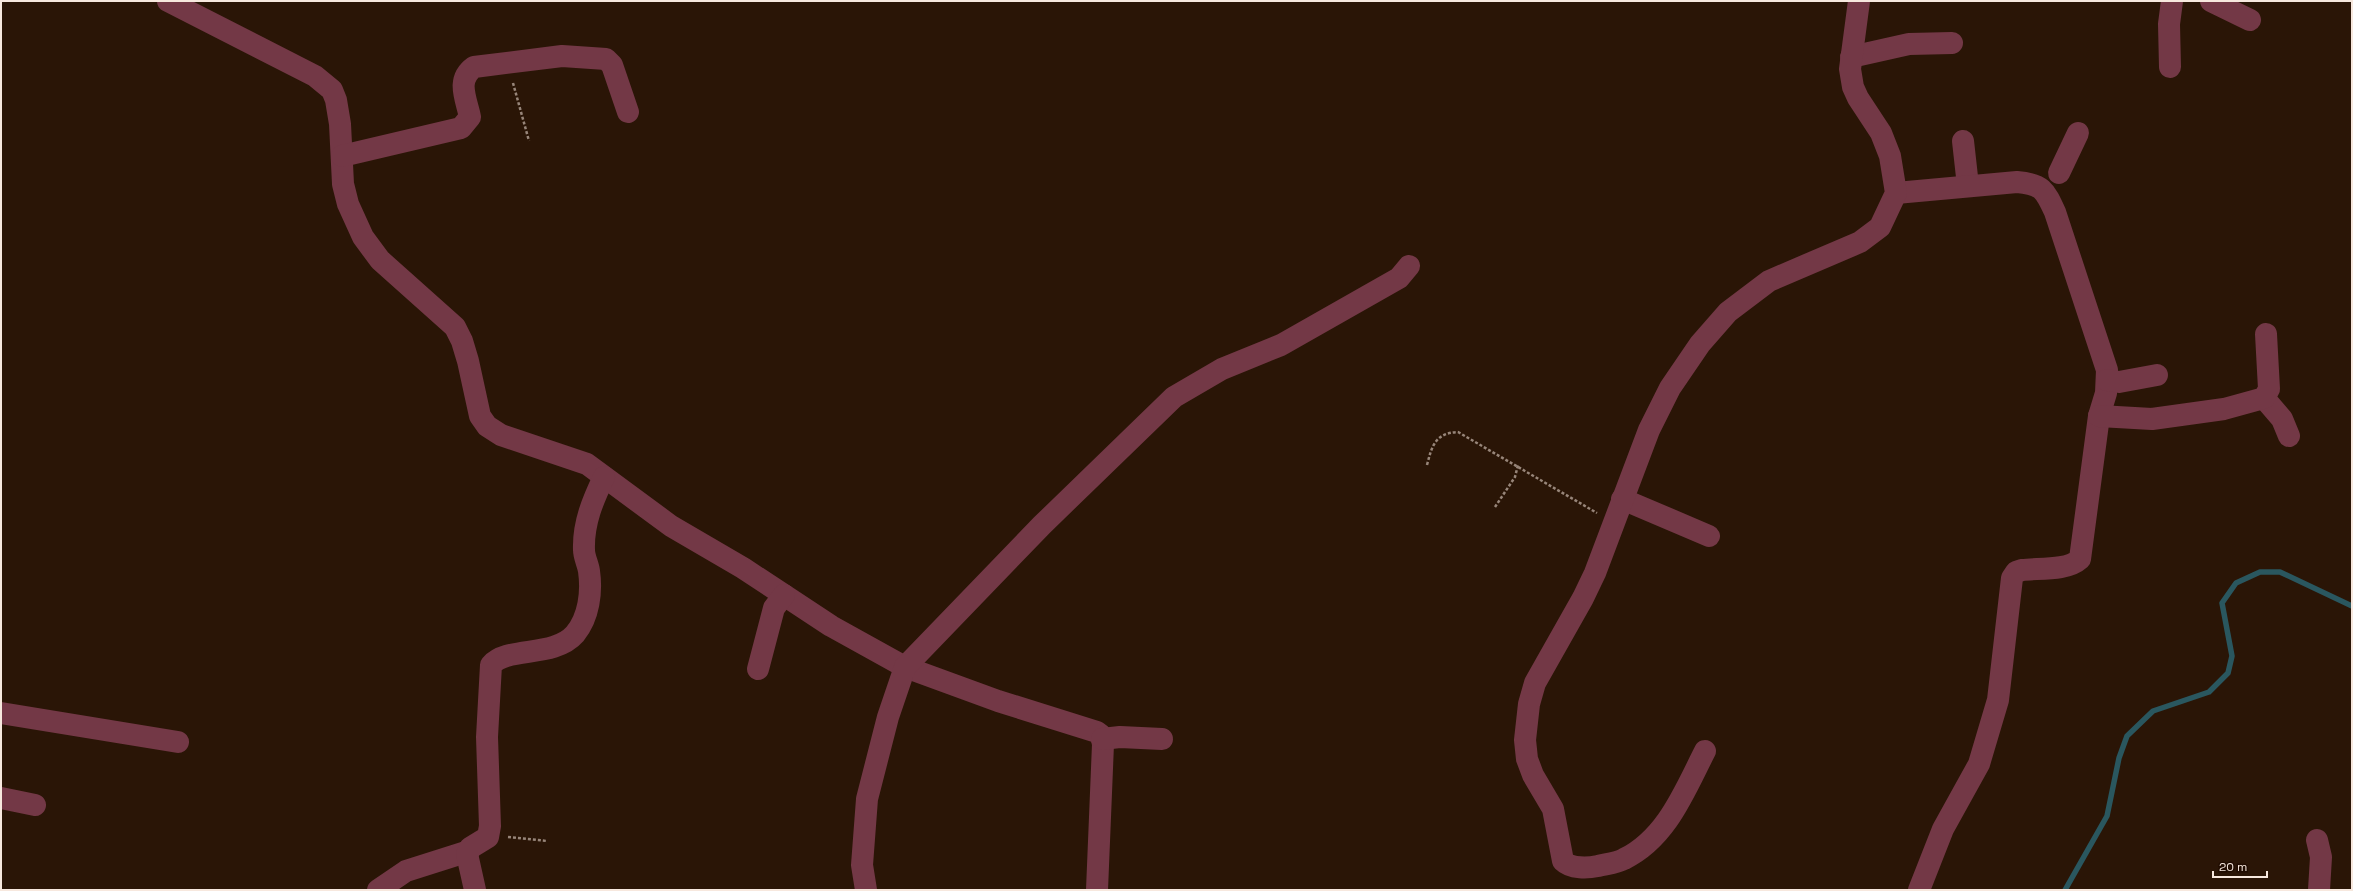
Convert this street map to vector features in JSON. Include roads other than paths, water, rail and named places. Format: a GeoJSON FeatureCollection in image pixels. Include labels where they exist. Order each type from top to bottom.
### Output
{"type":"FeatureCollection","features":[{"type":"Feature","properties":{"kind":"street"},"geometry":{"type":"LineString","coordinates":[[168,1],[315,76],[332,90],[336,100],[340,124],[344,184],[348,204],[362,237],[380,260],[455,327],[462,341],[468,361],[476,404],[480,416],[487,426],[501,435],[577,460],[604,477],[671,526],[784,595],[831,626],[905,667],[998,701],[1097,732],[1102,739],[1097,890]]}},
{"type":"Feature","properties":{"kind":"street"},"geometry":{"type":"LineString","coordinates":[[1705,751],[1679,801],[1662,827],[1641,849],[1623,860],[1590,868],[1570,866],[1563,861],[1553,809],[1533,775],[1527,759],[1525,740],[1527,716],[1535,683],[1583,598],[1649,430],[1670,388],[1700,344],[1728,312],[1768,282],[1860,242],[1880,228],[1896,193],[1890,156],[1881,133],[1858,98],[1853,87],[1850,69],[1859,1]]}},
{"type":"Feature","properties":{"kind":"street"},"geometry":{"type":"LineString","coordinates":[[2170,67],[2169,24],[2172,1]]}},
{"type":"Feature","properties":{"kind":"street"},"geometry":{"type":"LineString","coordinates":[[2211,1],[2250,20]]}},
{"type":"Feature","properties":{"kind":"street"},"geometry":{"type":"LineString","coordinates":[[1851,56],[1909,44],[1952,43]]}},
{"type":"Feature","properties":{"kind":"street"},"geometry":{"type":"LineString","coordinates":[[342,156],[462,128],[470,117],[463,81],[465,74],[474,67],[562,56],[606,58],[612,65],[628,112]]}},
{"type":"Feature","properties":{"kind":"street"},"geometry":{"type":"LineString","coordinates":[[1919,890],[1943,828],[1979,764],[1998,700],[2012,578],[2016,572],[2022,570],[2067,566],[2075,564],[2080,560],[2099,416],[2106,393],[2107,370],[2052,185],[2078,134]]}},
{"type":"Feature","properties":{"kind":"street"},"geometry":{"type":"LineString","coordinates":[[1963,141],[1968,186]]}},
{"type":"Feature","properties":{"kind":"street"},"geometry":{"type":"LineString","coordinates":[[1896,193],[1968,186],[2032,183],[2040,187],[2052,185]]}},
{"type":"Feature","properties":{"kind":"street"},"geometry":{"type":"LineString","coordinates":[[866,890],[862,865],[867,799],[888,717],[905,667],[1042,525],[1174,396],[1222,369],[1281,345],[1399,278],[1410,266]]}},
{"type":"Feature","properties":{"kind":"street"},"geometry":{"type":"LineString","coordinates":[[2099,416],[2152,419],[2224,410],[2264,398],[2270,389],[2266,334]]}},
{"type":"Feature","properties":{"kind":"street"},"geometry":{"type":"LineString","coordinates":[[2107,380],[2119,382],[2157,376]]}},
{"type":"Feature","properties":{"kind":"street"},"geometry":{"type":"LineString","coordinates":[[2264,398],[2282,419],[2289,436]]}},
{"type":"Feature","properties":{"kind":"street"},"geometry":{"type":"LineString","coordinates":[[378,890],[406,871],[469,851],[488,837],[490,826],[487,737],[491,665],[502,657],[554,647],[567,642],[583,623],[590,592],[589,570],[584,551],[585,532],[592,504],[604,477]]}},
{"type":"Feature","properties":{"kind":"street"},"geometry":{"type":"LineString","coordinates":[[1622,499],[1709,536]]}},
{"type":"Feature","properties":{"kind":"street"},"geometry":{"type":"LineString","coordinates":[[758,669],[774,608],[784,595]]}},
{"type":"Feature","properties":{"kind":"street"},"geometry":{"type":"LineString","coordinates":[[1,713],[178,742]]}},
{"type":"Feature","properties":{"kind":"street"},"geometry":{"type":"LineString","coordinates":[[1102,739],[1120,737],[1162,740]]}},
{"type":"Feature","properties":{"kind":"street"},"geometry":{"type":"LineString","coordinates":[[1,798],[35,805]]}},
{"type":"Feature","properties":{"kind":"street"},"geometry":{"type":"LineString","coordinates":[[2317,840],[2321,857],[2319,890]]}},
{"type":"Feature","properties":{"kind":"street"},"geometry":{"type":"LineString","coordinates":[[469,851],[467,854],[475,890]]}},
{"type":"Feature","properties":{"kind":"waterway"},"geometry":{"type":"LineString","coordinates":[[2065,890],[2107,816],[2119,758],[2127,736],[2153,711],[2209,692],[2228,673],[2232,656],[2222,603],[2236,583],[2260,572],[2280,572],[2352,606]]}}]}
